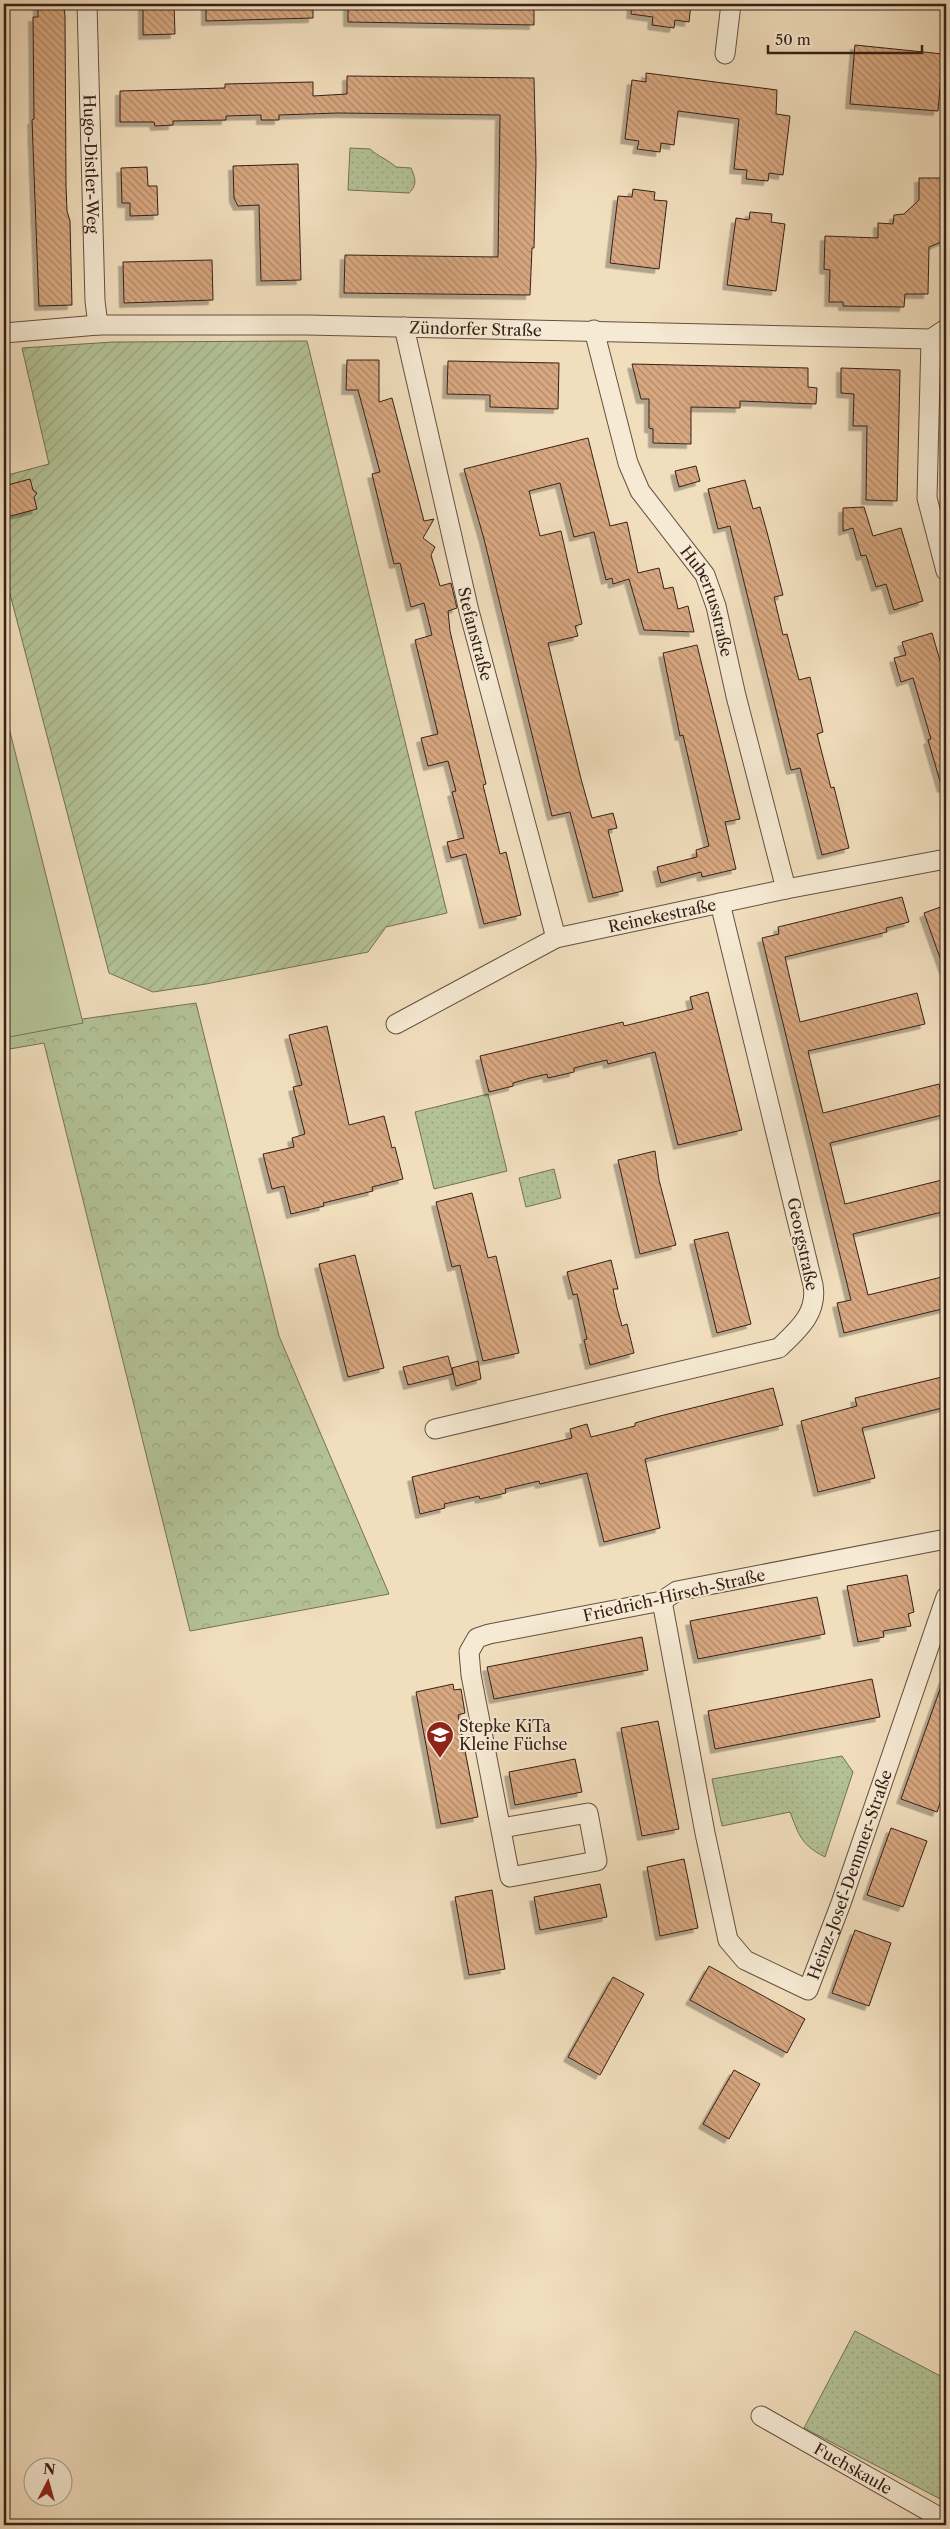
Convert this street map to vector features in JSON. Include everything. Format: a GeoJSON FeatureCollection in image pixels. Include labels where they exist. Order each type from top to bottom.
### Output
{"type":"FeatureCollection","features":[{"type":"Feature","properties":{"kind":"street","name":"Hugo-Distler-Weg"},"geometry":{"type":"LineString","coordinates":[[87,4],[95,301],[98,325]]}},
{"type":"Feature","properties":{"kind":"street"},"geometry":{"type":"LineString","coordinates":[[725,54],[731,4]]}},
{"type":"Feature","properties":{"kind":"street","name":"Zündorfer Straße"},"geometry":{"type":"LineString","coordinates":[[4,334],[98,325],[939,334]]}},
{"type":"Feature","properties":{"kind":"street","name":"Stefanstraße"},"geometry":{"type":"LineString","coordinates":[[404,327],[469,611],[556,938]]}},
{"type":"Feature","properties":{"kind":"street","name":"Hubertusstraße"},"geometry":{"type":"LineString","coordinates":[[594,330],[628,463],[640,491],[705,575],[716,606],[736,696],[786,889]]}},
{"type":"Feature","properties":{"kind":"street"},"geometry":{"type":"LineString","coordinates":[[939,334],[927,498],[946,571]]}},
{"type":"Feature","properties":{"kind":"street","name":"Reinekestraße"},"geometry":{"type":"LineString","coordinates":[[396,1024],[556,938],[786,889],[946,859]]}},
{"type":"Feature","properties":{"kind":"street","name":"Georgstraße"},"geometry":{"type":"LineString","coordinates":[[435,1428],[779,1348],[806,1322],[815,1296],[813,1284],[720,903]]}},
{"type":"Feature","properties":{"kind":"street","name":"Friedrich-Hirsch-Straße"},"geometry":{"type":"LineString","coordinates":[[502,1828],[471,1675],[469,1652],[476,1638],[662,1601],[677,1591],[946,1539]]}},
{"type":"Feature","properties":{"kind":"street","name":"Heinz-Josef-Demmer-Straße"},"geometry":{"type":"LineString","coordinates":[[662,1601],[705,1833],[728,1940],[745,1960],[808,1990],[844,1895],[946,1597]]}},
{"type":"Feature","properties":{"kind":"street"},"geometry":{"type":"LineString","coordinates":[[588,1813],[597,1861],[510,1877],[502,1828],[588,1813]]}},
{"type":"Feature","properties":{"kind":"street","name":"Fuchskaule"},"geometry":{"type":"LineString","coordinates":[[761,2416],[946,2521]]}},
{"type":"Feature","properties":{"kind":"green space"},"geometry":{"type":"Polygon","coordinates":[[[350,148],[370,149],[396,167],[411,168],[415,181],[414,187],[409,193],[348,190],[350,148]]]}},
{"type":"Feature","properties":{"kind":"green space"},"geometry":{"type":"Polygon","coordinates":[[[307,341],[447,913],[386,927],[368,952],[206,984],[153,992],[109,973],[4,571],[4,476],[49,464],[22,348],[113,342],[307,341]]]}},
{"type":"Feature","properties":{"kind":"green space"},"geometry":{"type":"Polygon","coordinates":[[[4,708],[83,1023],[4,1038],[4,708]]]}},
{"type":"Feature","properties":{"kind":"green space"},"geometry":{"type":"Polygon","coordinates":[[[196,1003],[279,1336],[389,1594],[190,1631],[44,1043],[4,1050],[4,1030],[196,1003]]]}},
{"type":"Feature","properties":{"kind":"green space"},"geometry":{"type":"Polygon","coordinates":[[[488,1094],[507,1171],[434,1189],[415,1112],[488,1094]]]}},
{"type":"Feature","properties":{"kind":"green space"},"geometry":{"type":"Polygon","coordinates":[[[554,1169],[561,1198],[526,1207],[519,1178],[554,1169]]]}},
{"type":"Feature","properties":{"kind":"green space"},"geometry":{"type":"Polygon","coordinates":[[[842,1756],[853,1772],[825,1857],[817,1853],[802,1839],[790,1812],[722,1826],[712,1779],[842,1756]]]}},
{"type":"Feature","properties":{"kind":"green space"},"geometry":{"type":"Polygon","coordinates":[[[855,2331],[946,2379],[946,2502],[804,2428],[855,2331]]]}},
{"type":"Feature","properties":{"kind":"building"},"geometry":{"type":"Polygon","coordinates":[[[38,4],[61,4],[61,6],[64,6],[66,185],[67,211],[70,221],[72,305],[39,306],[32,120],[34,119],[33,17],[38,17],[38,4]]]}},
{"type":"Feature","properties":{"kind":"building"},"geometry":{"type":"Polygon","coordinates":[[[143,4],[174,4],[175,34],[143,35],[143,4]]]}},
{"type":"Feature","properties":{"kind":"building"},"geometry":{"type":"Polygon","coordinates":[[[206,4],[313,4],[313,18],[206,21],[206,4]]]}},
{"type":"Feature","properties":{"kind":"building"},"geometry":{"type":"Polygon","coordinates":[[[348,4],[534,4],[534,25],[348,22],[348,4]]]}},
{"type":"Feature","properties":{"kind":"building"},"geometry":{"type":"Polygon","coordinates":[[[632,4],[691,4],[689,22],[675,20],[674,28],[652,25],[653,17],[631,14],[632,4]]]}},
{"type":"Feature","properties":{"kind":"building"},"geometry":{"type":"Polygon","coordinates":[[[855,45],[943,54],[938,111],[850,104],[855,45]]]}},
{"type":"Feature","properties":{"kind":"building"},"geometry":{"type":"Polygon","coordinates":[[[646,73],[777,90],[776,114],[790,116],[783,175],[769,173],[768,181],[746,179],[747,170],[734,169],[739,119],[678,111],[674,145],[661,143],[660,152],[637,149],[639,141],[625,139],[632,80],[646,82],[646,73]]]}},
{"type":"Feature","properties":{"kind":"building"},"geometry":{"type":"Polygon","coordinates":[[[347,76],[534,78],[536,163],[534,248],[532,248],[530,295],[344,293],[345,255],[498,257],[500,115],[338,113],[279,115],[279,120],[261,120],[261,115],[226,116],[226,120],[173,121],[173,125],[155,126],[154,122],[120,122],[120,91],[225,88],[225,84],[313,82],[313,96],[347,94],[347,76]]]}},
{"type":"Feature","properties":{"kind":"building"},"geometry":{"type":"Polygon","coordinates":[[[298,164],[301,280],[261,281],[259,205],[238,206],[234,198],[233,166],[298,164]]]}},
{"type":"Feature","properties":{"kind":"building"},"geometry":{"type":"Polygon","coordinates":[[[147,167],[148,186],[157,186],[158,215],[130,216],[130,203],[122,203],[121,168],[147,167]]]}},
{"type":"Feature","properties":{"kind":"building"},"geometry":{"type":"Polygon","coordinates":[[[919,178],[946,178],[946,240],[929,247],[928,294],[905,294],[904,307],[843,306],[843,302],[829,302],[830,270],[824,269],[825,236],[878,238],[878,223],[893,224],[894,215],[904,214],[919,200],[919,178]]]}},
{"type":"Feature","properties":{"kind":"building"},"geometry":{"type":"Polygon","coordinates":[[[633,189],[655,192],[654,200],[667,201],[659,269],[610,263],[618,196],[632,197],[633,189]]]}},
{"type":"Feature","properties":{"kind":"building"},"geometry":{"type":"Polygon","coordinates":[[[750,212],[772,214],[771,222],[785,224],[776,291],[727,285],[736,218],[749,220],[750,212]]]}},
{"type":"Feature","properties":{"kind":"building"},"geometry":{"type":"Polygon","coordinates":[[[212,260],[213,300],[124,303],[123,262],[212,260]]]}},
{"type":"Feature","properties":{"kind":"building"},"geometry":{"type":"Polygon","coordinates":[[[347,360],[379,360],[379,402],[392,398],[424,521],[434,519],[423,538],[435,547],[431,555],[440,586],[451,583],[457,608],[448,611],[450,631],[486,784],[483,785],[500,854],[506,852],[521,915],[484,924],[466,854],[451,858],[447,842],[464,838],[452,792],[456,791],[448,761],[428,766],[421,738],[438,734],[415,640],[432,635],[424,603],[411,607],[400,563],[394,564],[372,474],[380,472],[358,390],[346,390],[347,360]]]}},
{"type":"Feature","properties":{"kind":"building"},"geometry":{"type":"Polygon","coordinates":[[[448,361],[559,363],[558,409],[490,407],[490,395],[447,394],[448,361]]]}},
{"type":"Feature","properties":{"kind":"building"},"geometry":{"type":"Polygon","coordinates":[[[632,364],[808,368],[808,387],[817,388],[816,404],[740,401],[740,408],[691,407],[691,444],[653,443],[653,429],[649,428],[649,399],[641,399],[632,364]]]}},
{"type":"Feature","properties":{"kind":"building"},"geometry":{"type":"Polygon","coordinates":[[[841,368],[900,370],[897,501],[866,500],[867,426],[853,426],[854,394],[841,393],[841,368]]]}},
{"type":"Feature","properties":{"kind":"building"},"geometry":{"type":"Polygon","coordinates":[[[588,438],[610,526],[627,522],[638,573],[659,568],[664,589],[673,587],[678,609],[688,606],[694,632],[644,630],[629,579],[613,584],[612,578],[606,580],[594,532],[574,537],[560,483],[529,491],[540,536],[561,531],[582,624],[575,626],[578,636],[548,643],[581,779],[592,818],[613,813],[617,828],[608,830],[623,891],[593,898],[570,812],[552,816],[484,539],[464,469],[588,438]]]}},
{"type":"Feature","properties":{"kind":"building"},"geometry":{"type":"Polygon","coordinates":[[[696,466],[700,481],[679,487],[675,471],[696,466]]]}},
{"type":"Feature","properties":{"kind":"building"},"geometry":{"type":"Polygon","coordinates":[[[30,479],[33,490],[37,493],[34,497],[37,509],[7,517],[4,504],[4,486],[30,479]]]}},
{"type":"Feature","properties":{"kind":"building"},"geometry":{"type":"Polygon","coordinates":[[[745,480],[753,509],[760,507],[783,595],[774,597],[783,635],[787,634],[799,680],[810,677],[823,732],[817,734],[831,788],[834,787],[849,848],[822,855],[800,768],[791,770],[730,526],[718,529],[708,489],[745,480]]]}},
{"type":"Feature","properties":{"kind":"building"},"geometry":{"type":"Polygon","coordinates":[[[864,507],[873,536],[901,528],[923,601],[894,610],[886,584],[876,587],[866,555],[861,556],[853,528],[843,531],[843,508],[864,507]]]}},
{"type":"Feature","properties":{"kind":"building"},"geometry":{"type":"Polygon","coordinates":[[[932,633],[946,681],[946,787],[942,788],[928,740],[931,739],[913,678],[901,682],[894,658],[906,655],[902,642],[932,633]]]}},
{"type":"Feature","properties":{"kind":"building"},"geometry":{"type":"Polygon","coordinates":[[[697,645],[740,819],[725,822],[736,869],[702,877],[701,872],[661,883],[657,867],[697,857],[696,850],[709,846],[683,735],[680,736],[663,653],[697,645]]]}},
{"type":"Feature","properties":{"kind":"building"},"geometry":{"type":"Polygon","coordinates":[[[902,897],[909,922],[886,928],[887,932],[785,957],[800,1022],[917,993],[925,1024],[808,1051],[823,1113],[939,1084],[946,1112],[946,1114],[830,1143],[845,1204],[946,1179],[946,1211],[853,1234],[868,1295],[946,1276],[946,1308],[844,1333],[837,1303],[851,1300],[762,938],[779,934],[778,927],[902,897]]]}},
{"type":"Feature","properties":{"kind":"building"},"geometry":{"type":"Polygon","coordinates":[[[946,905],[946,968],[944,969],[924,913],[946,905]]]}},
{"type":"Feature","properties":{"kind":"building"},"geometry":{"type":"Polygon","coordinates":[[[708,992],[742,1130],[678,1145],[655,1052],[608,1064],[607,1060],[590,1064],[574,1068],[574,1072],[548,1078],[547,1074],[530,1078],[513,1083],[513,1086],[489,1092],[480,1056],[623,1022],[624,1026],[693,1009],[690,997],[708,992]]]}},
{"type":"Feature","properties":{"kind":"building"},"geometry":{"type":"Polygon","coordinates":[[[327,1026],[349,1125],[384,1116],[392,1148],[395,1147],[403,1179],[372,1187],[373,1191],[323,1203],[324,1206],[291,1214],[284,1186],[272,1189],[263,1154],[294,1147],[292,1138],[305,1134],[293,1087],[302,1085],[289,1035],[327,1026]]]}},
{"type":"Feature","properties":{"kind":"building"},"geometry":{"type":"Polygon","coordinates":[[[655,1151],[659,1180],[676,1245],[640,1254],[618,1160],[655,1151]]]}},
{"type":"Feature","properties":{"kind":"building"},"geometry":{"type":"Polygon","coordinates":[[[472,1193],[488,1258],[496,1256],[519,1353],[483,1361],[460,1265],[452,1267],[436,1202],[472,1193]]]}},
{"type":"Feature","properties":{"kind":"building"},"geometry":{"type":"Polygon","coordinates":[[[728,1232],[751,1324],[717,1333],[694,1240],[728,1232]]]}},
{"type":"Feature","properties":{"kind":"building"},"geometry":{"type":"Polygon","coordinates":[[[355,1255],[384,1368],[348,1377],[319,1264],[355,1255]]]}},
{"type":"Feature","properties":{"kind":"building"},"geometry":{"type":"Polygon","coordinates":[[[611,1260],[618,1289],[613,1289],[617,1308],[622,1326],[627,1324],[634,1353],[590,1365],[584,1340],[587,1339],[577,1294],[573,1295],[567,1272],[611,1260]]]}},
{"type":"Feature","properties":{"kind":"building"},"geometry":{"type":"Polygon","coordinates":[[[448,1356],[453,1374],[408,1385],[403,1367],[448,1356]]]}},
{"type":"Feature","properties":{"kind":"building"},"geometry":{"type":"Polygon","coordinates":[[[478,1361],[481,1379],[456,1386],[452,1368],[478,1361]]]}},
{"type":"Feature","properties":{"kind":"building"},"geometry":{"type":"Polygon","coordinates":[[[946,1376],[946,1407],[862,1428],[875,1478],[818,1492],[801,1421],[857,1406],[855,1398],[946,1376]]]}},
{"type":"Feature","properties":{"kind":"building"},"geometry":{"type":"Polygon","coordinates":[[[773,1388],[783,1425],[645,1459],[660,1528],[604,1542],[587,1473],[540,1484],[539,1481],[505,1489],[506,1493],[480,1499],[479,1496],[444,1504],[445,1508],[420,1514],[412,1477],[572,1438],[570,1429],[587,1424],[591,1437],[635,1426],[635,1423],[660,1416],[773,1388]]]}},
{"type":"Feature","properties":{"kind":"building"},"geometry":{"type":"Polygon","coordinates":[[[907,1575],[914,1612],[908,1614],[911,1626],[883,1631],[884,1637],[858,1642],[847,1586],[907,1575]]]}},
{"type":"Feature","properties":{"kind":"building"},"geometry":{"type":"Polygon","coordinates":[[[817,1597],[825,1634],[698,1659],[690,1621],[817,1597]]]}},
{"type":"Feature","properties":{"kind":"building"},"geometry":{"type":"Polygon","coordinates":[[[642,1637],[648,1670],[494,1699],[487,1667],[642,1637]]]}},
{"type":"Feature","properties":{"kind":"building"},"geometry":{"type":"Polygon","coordinates":[[[944,1678],[946,1678],[946,1786],[937,1812],[901,1799],[944,1678]]]}},
{"type":"Feature","properties":{"kind":"building"},"geometry":{"type":"Polygon","coordinates":[[[872,1679],[880,1717],[715,1749],[708,1711],[872,1679]]]}},
{"type":"Feature","properties":{"kind":"building"},"geometry":{"type":"Polygon","coordinates":[[[453,1684],[454,1690],[461,1689],[465,1713],[458,1715],[478,1817],[441,1824],[416,1692],[453,1684]]]}},
{"type":"Feature","properties":{"kind":"building"},"geometry":{"type":"Polygon","coordinates":[[[658,1721],[679,1829],[642,1836],[621,1728],[658,1721]]]}},
{"type":"Feature","properties":{"kind":"building"},"geometry":{"type":"Polygon","coordinates":[[[575,1759],[582,1792],[515,1805],[509,1772],[575,1759]]]}},
{"type":"Feature","properties":{"kind":"building"},"geometry":{"type":"Polygon","coordinates":[[[891,1828],[927,1841],[903,1907],[867,1895],[891,1828]]]}},
{"type":"Feature","properties":{"kind":"building"},"geometry":{"type":"Polygon","coordinates":[[[684,1859],[698,1928],[660,1936],[647,1867],[684,1859]]]}},
{"type":"Feature","properties":{"kind":"building"},"geometry":{"type":"Polygon","coordinates":[[[600,1884],[607,1917],[540,1930],[534,1897],[600,1884]]]}},
{"type":"Feature","properties":{"kind":"building"},"geometry":{"type":"Polygon","coordinates":[[[492,1890],[505,1969],[469,1975],[455,1897],[492,1890]]]}},
{"type":"Feature","properties":{"kind":"building"},"geometry":{"type":"Polygon","coordinates":[[[855,1930],[891,1943],[869,2006],[832,1993],[855,1930]]]}},
{"type":"Feature","properties":{"kind":"building"},"geometry":{"type":"Polygon","coordinates":[[[709,1966],[805,2019],[787,2053],[690,2000],[709,1966]]]}},
{"type":"Feature","properties":{"kind":"building"},"geometry":{"type":"Polygon","coordinates":[[[613,1977],[644,1994],[600,2075],[568,2057],[613,1977]]]}},
{"type":"Feature","properties":{"kind":"building"},"geometry":{"type":"Polygon","coordinates":[[[734,2070],[760,2084],[729,2139],[703,2124],[734,2070]]]}},
{"type":"Feature","properties":{"kind":"place","name":"Stepke KiTa Kleine Füchse"},"geometry":{"type":"Point","coordinates":[440,1759]}}]}
